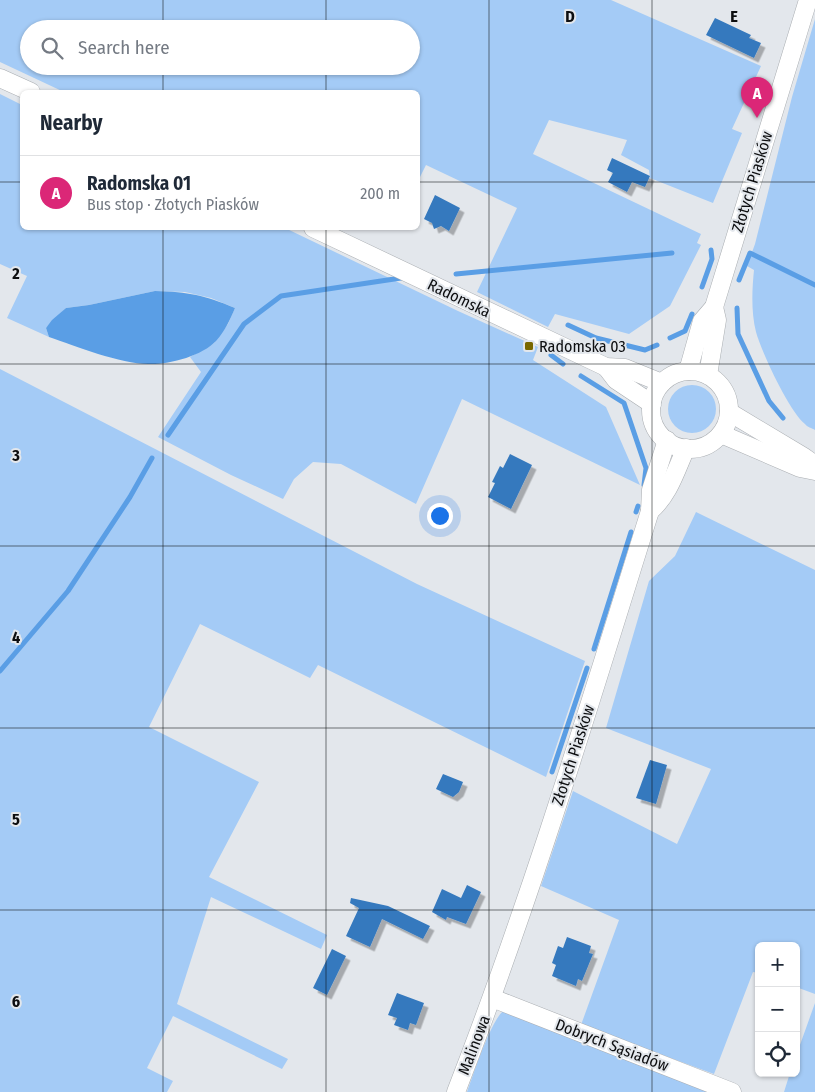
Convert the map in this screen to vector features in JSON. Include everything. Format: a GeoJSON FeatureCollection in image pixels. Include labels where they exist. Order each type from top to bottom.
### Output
{"type":"FeatureCollection","features":[{"type":"Feature","properties":{"kind":"street","name":"Złotych Piasków"},"geometry":{"type":"LineString","coordinates":[[688,371],[702,321],[714,307],[808,0]]}},
{"type":"Feature","properties":{"kind":"street"},"geometry":{"type":"LineString","coordinates":[[0,78],[27,90]]}},
{"type":"Feature","properties":{"kind":"street","name":"Radomska"},"geometry":{"type":"LineString","coordinates":[[317,230],[606,367],[625,368],[662,383]]}},
{"type":"Feature","properties":{"kind":"street","name":"Złotych Piasków"},"geometry":{"type":"LineString","coordinates":[[708,375],[718,320],[714,307]]}},
{"type":"Feature","properties":{"kind":"street","name":"Radomska"},"geometry":{"type":"LineString","coordinates":[[606,367],[616,380],[652,404]]}},
{"type":"Feature","properties":{"kind":"street"},"geometry":{"type":"LineString","coordinates":[[688,371],[708,375],[723,388],[727,397],[729,412],[726,426],[721,434],[705,446],[686,448],[676,446],[659,433],[654,424],[652,404],[655,394],[662,383],[673,375],[688,371]]}},
{"type":"Feature","properties":{"kind":"street"},"geometry":{"type":"LineString","coordinates":[[729,412],[815,465]]}},
{"type":"Feature","properties":{"kind":"street"},"geometry":{"type":"LineString","coordinates":[[721,434],[800,468],[815,471]]}},
{"type":"Feature","properties":{"kind":"street","name":"Złotych Piasków"},"geometry":{"type":"LineString","coordinates":[[492,998],[600,674],[650,511],[651,490],[667,440]]}},
{"type":"Feature","properties":{"kind":"street","name":"Złotych Piasków"},"geometry":{"type":"LineString","coordinates":[[650,511],[662,500],[686,448]]}},
{"type":"Feature","properties":{"kind":"street","name":"Malinowa"},"geometry":{"type":"LineString","coordinates":[[456,1092],[492,998]]}},
{"type":"Feature","properties":{"kind":"street","name":"Dobrych Sąsiadów"},"geometry":{"type":"LineString","coordinates":[[492,998],[732,1092]]}},
{"type":"Feature","properties":{"kind":"shaded area"},"geometry":{"type":"Polygon","coordinates":[[[0,0],[611,0],[761,66],[732,129],[742,133],[713,203],[650,178],[649,170],[621,155],[627,140],[549,120],[533,154],[701,234],[697,243],[701,245],[670,306],[629,334],[555,314],[548,327],[477,292],[517,208],[426,165],[420,177],[420,90],[60,90],[28,75],[420,75],[420,20],[20,20],[20,71],[0,62],[0,0]]]}},
{"type":"Feature","properties":{"kind":"shaded area"},"geometry":{"type":"Polygon","coordinates":[[[815,19],[815,430],[806,425],[791,407],[764,353],[756,332],[753,317],[752,293],[754,270],[747,266],[755,244],[792,97],[815,19]]]}},
{"type":"Feature","properties":{"kind":"shaded area"},"geometry":{"type":"Polygon","coordinates":[[[0,94],[20,104],[20,230],[289,230],[538,347],[533,360],[606,407],[640,485],[462,399],[416,504],[341,464],[313,462],[294,479],[283,499],[231,475],[158,437],[201,372],[190,357],[214,343],[228,324],[235,308],[211,298],[185,292],[155,291],[66,308],[46,328],[49,337],[7,318],[27,276],[0,264],[0,94]]]}},
{"type":"Feature","properties":{"kind":"shaded area"},"geometry":{"type":"Polygon","coordinates":[[[155,291],[196,295],[235,308],[222,333],[210,346],[194,355],[165,363],[148,364],[125,361],[49,337],[46,328],[66,308],[155,291]]]}},
{"type":"Feature","properties":{"kind":"shaded area"},"geometry":{"type":"Polygon","coordinates":[[[0,369],[417,584],[585,661],[546,777],[318,665],[310,678],[200,624],[149,727],[259,782],[209,877],[327,935],[321,949],[211,897],[177,1004],[288,1059],[282,1069],[173,1016],[147,1068],[173,1081],[167,1092],[0,1092],[0,369]]]}},
{"type":"Feature","properties":{"kind":"shaded area"},"geometry":{"type":"Polygon","coordinates":[[[692,385],[701,387],[709,392],[714,400],[716,409],[714,418],[709,426],[701,431],[692,433],[683,431],[675,426],[670,418],[668,409],[670,400],[675,392],[683,387],[692,385]]]}},
{"type":"Feature","properties":{"kind":"shaded area"},"geometry":{"type":"Polygon","coordinates":[[[696,512],[815,570],[815,994],[800,988],[800,942],[755,942],[755,972],[753,972],[714,1074],[581,1025],[619,920],[541,886],[573,791],[677,844],[711,769],[606,728],[649,581],[675,556],[696,512]]]}},
{"type":"Feature","properties":{"kind":"shaded area"},"geometry":{"type":"Polygon","coordinates":[[[815,1003],[815,1092],[784,1092],[789,1077],[800,1077],[800,1045],[815,1003]]]}},
{"type":"Feature","properties":{"kind":"shaded area"},"geometry":{"type":"Polygon","coordinates":[[[503,1011],[711,1092],[467,1092],[488,1037],[503,1011]]]}},
{"type":"Feature","properties":{"kind":"building"},"geometry":{"type":"Polygon","coordinates":[[[715,18],[751,35],[749,38],[761,43],[754,58],[706,35],[715,18]]]}},
{"type":"Feature","properties":{"kind":"building"},"geometry":{"type":"Polygon","coordinates":[[[612,158],[650,176],[645,187],[632,182],[627,192],[608,182],[613,173],[607,170],[612,158]]]}},
{"type":"Feature","properties":{"kind":"building"},"geometry":{"type":"Polygon","coordinates":[[[435,195],[460,208],[449,231],[441,226],[434,229],[432,223],[424,219],[435,195]]]}},
{"type":"Feature","properties":{"kind":"building"},"geometry":{"type":"Polygon","coordinates":[[[510,454],[532,465],[511,509],[488,497],[495,483],[492,482],[500,466],[503,468],[510,454]]]}},
{"type":"Feature","properties":{"kind":"building"},"geometry":{"type":"Polygon","coordinates":[[[650,760],[667,765],[656,804],[636,798],[650,760]]]}},
{"type":"Feature","properties":{"kind":"building"},"geometry":{"type":"Polygon","coordinates":[[[443,774],[463,782],[459,792],[453,797],[436,789],[443,774]]]}},
{"type":"Feature","properties":{"kind":"building"},"geometry":{"type":"Polygon","coordinates":[[[467,885],[481,892],[466,924],[447,917],[446,920],[432,912],[442,889],[461,898],[467,885]]]}},
{"type":"Feature","properties":{"kind":"building"},"geometry":{"type":"Polygon","coordinates":[[[351,898],[388,906],[430,926],[423,939],[382,919],[370,947],[346,936],[359,908],[350,903],[351,898]]]}},
{"type":"Feature","properties":{"kind":"building"},"geometry":{"type":"Polygon","coordinates":[[[567,937],[591,946],[589,953],[593,954],[582,981],[578,979],[576,986],[552,976],[556,965],[552,963],[558,946],[563,948],[567,937]]]}},
{"type":"Feature","properties":{"kind":"building"},"geometry":{"type":"Polygon","coordinates":[[[332,949],[346,956],[327,995],[313,988],[332,949]]]}},
{"type":"Feature","properties":{"kind":"building"},"geometry":{"type":"Polygon","coordinates":[[[397,993],[424,1003],[416,1025],[410,1023],[408,1030],[394,1025],[397,1018],[388,1015],[397,993]]]}},
{"type":"Feature","properties":{"kind":"waterway"},"geometry":{"type":"LineString","coordinates":[[702,287],[712,259],[711,250]]}},
{"type":"Feature","properties":{"kind":"waterway"},"geometry":{"type":"LineString","coordinates":[[456,274],[672,253]]}},
{"type":"Feature","properties":{"kind":"waterway"},"geometry":{"type":"LineString","coordinates":[[739,280],[750,253],[815,285]]}},
{"type":"Feature","properties":{"kind":"waterway"},"geometry":{"type":"LineString","coordinates":[[168,435],[244,324],[281,296],[401,278]]}},
{"type":"Feature","properties":{"kind":"waterway"},"geometry":{"type":"LineString","coordinates":[[737,308],[738,334],[769,401],[783,418]]}},
{"type":"Feature","properties":{"kind":"waterway"},"geometry":{"type":"LineString","coordinates":[[670,338],[685,331],[692,314]]}},
{"type":"Feature","properties":{"kind":"waterway"},"geometry":{"type":"LineString","coordinates":[[568,325],[596,338],[645,350],[657,345]]}},
{"type":"Feature","properties":{"kind":"waterway"},"geometry":{"type":"LineString","coordinates":[[551,355],[563,364]]}},
{"type":"Feature","properties":{"kind":"waterway"},"geometry":{"type":"LineString","coordinates":[[581,376],[624,403],[646,468],[644,485]]}},
{"type":"Feature","properties":{"kind":"waterway"},"geometry":{"type":"LineString","coordinates":[[0,671],[68,591],[130,497],[152,458]]}},
{"type":"Feature","properties":{"kind":"waterway"},"geometry":{"type":"LineString","coordinates":[[636,512],[638,506]]}},
{"type":"Feature","properties":{"kind":"waterway"},"geometry":{"type":"LineString","coordinates":[[594,649],[631,532]]}},
{"type":"Feature","properties":{"kind":"waterway"},"geometry":{"type":"LineString","coordinates":[[552,772],[587,668]]}},
{"type":"Feature","properties":{"kind":"place","name":"Radomska 01"},"geometry":{"type":"Point","coordinates":[757,118]}},
{"type":"Feature","properties":{"kind":"place","name":"Radomska 03"},"geometry":{"type":"Point","coordinates":[529,346]}}]}
